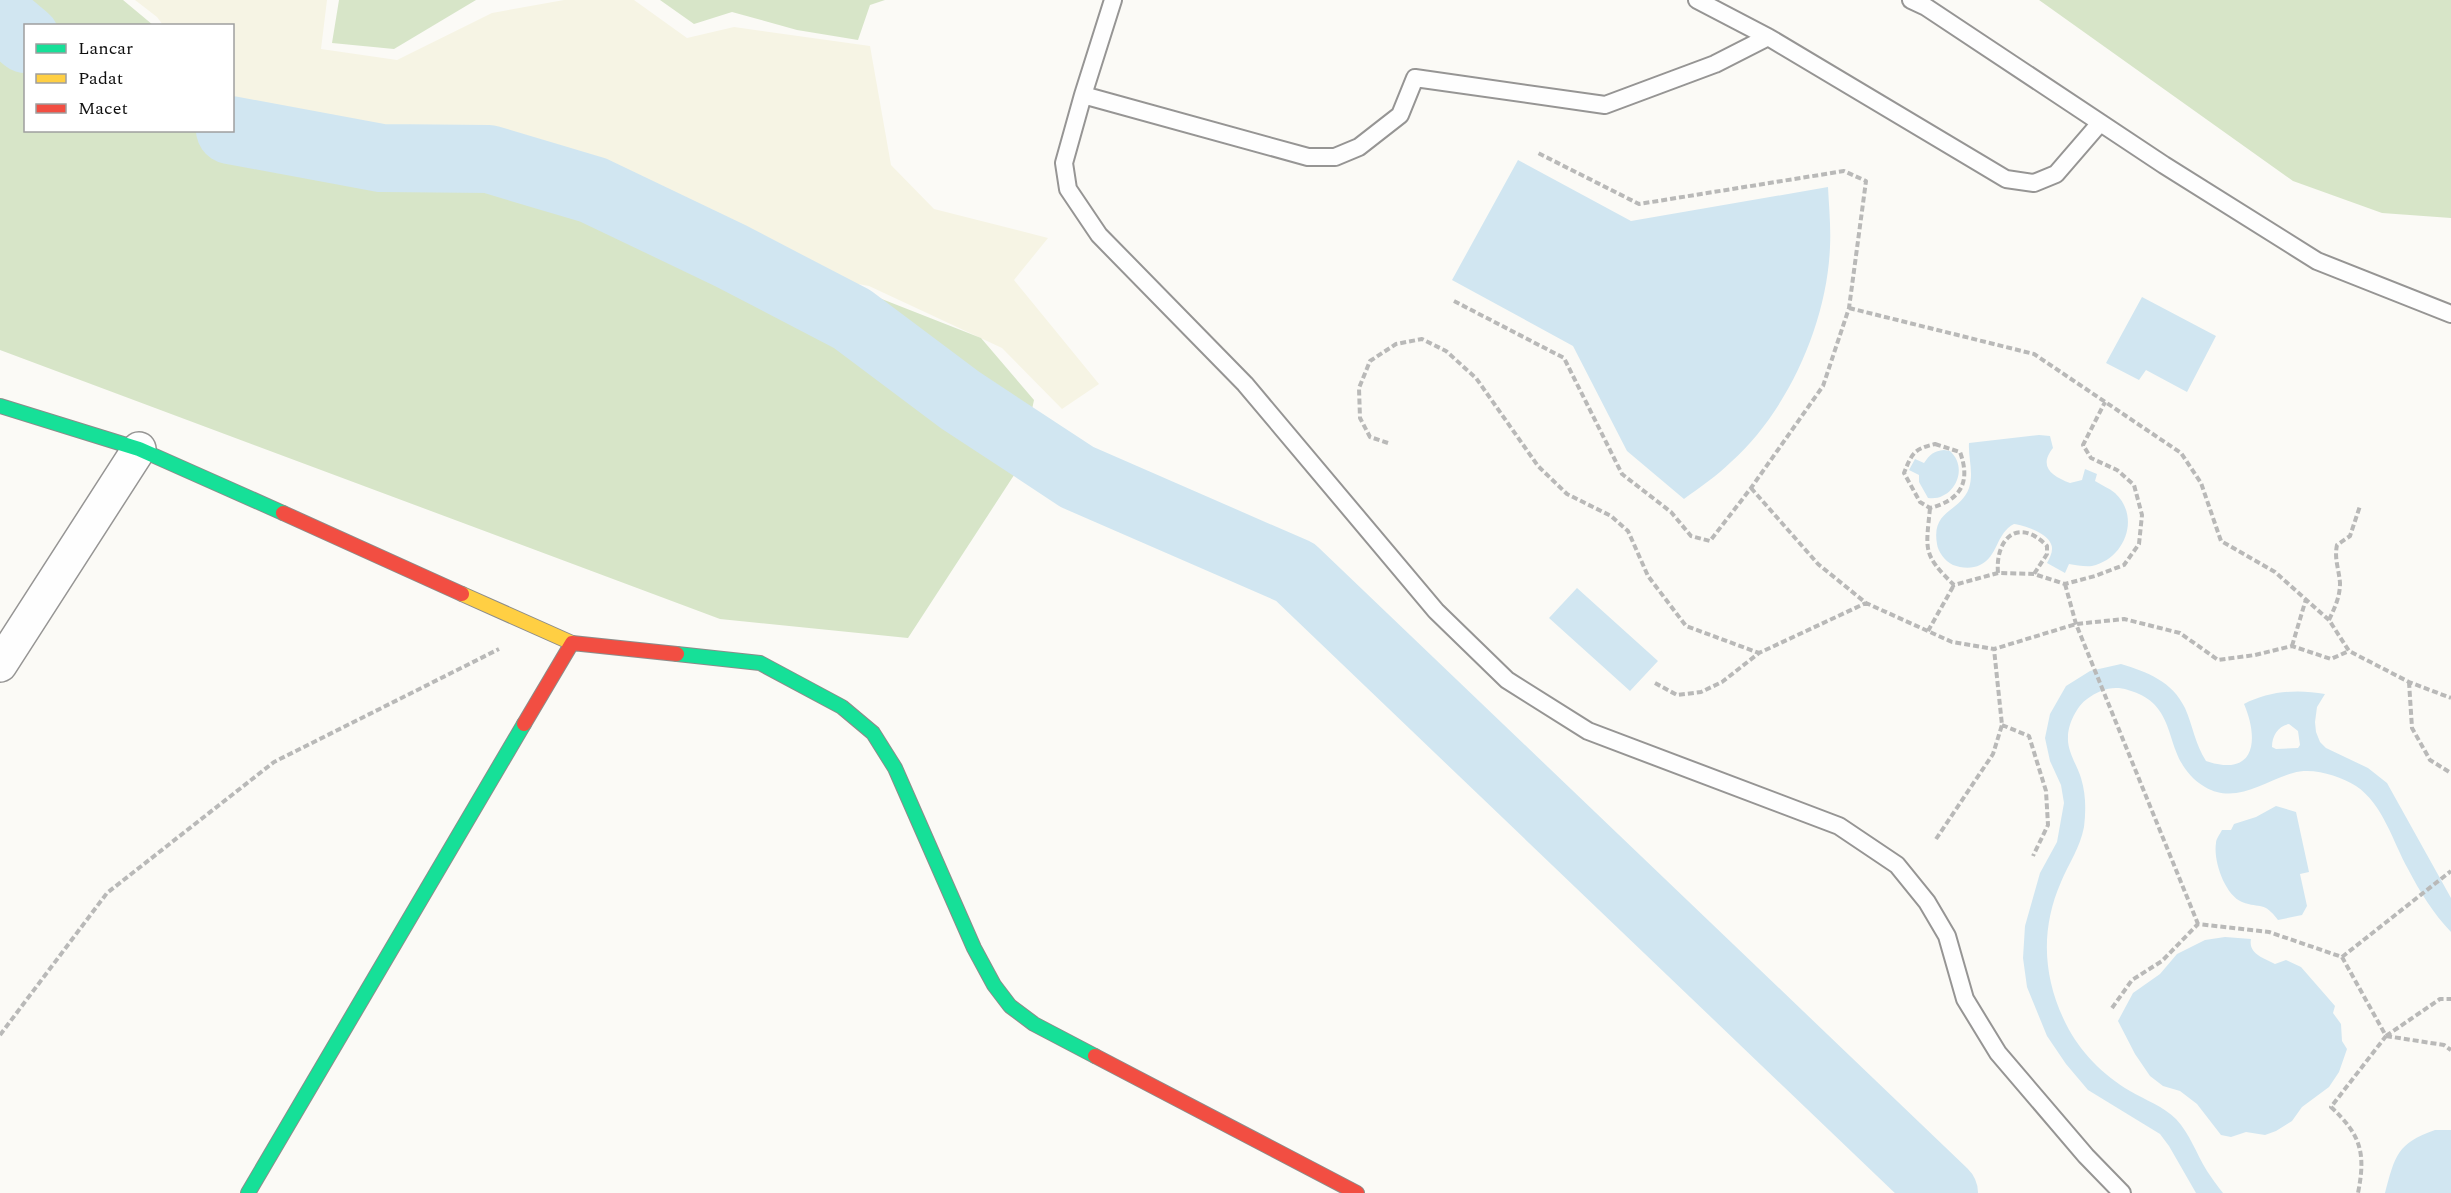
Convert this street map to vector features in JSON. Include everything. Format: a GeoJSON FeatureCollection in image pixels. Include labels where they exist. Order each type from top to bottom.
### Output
{"type":"FeatureCollection","features":[{"type":"Feature","properties":{"kind":"street"},"geometry":{"type":"LineString","coordinates":[[0,406],[139,449],[572,643],[760,663],[842,707],[873,733],[895,768],[974,948],[994,985],[1011,1006],[1034,1024],[1357,1193]]}},
{"type":"Feature","properties":{"kind":"street"},"geometry":{"type":"LineString","coordinates":[[0,665],[139,449]]}},
{"type":"Feature","properties":{"kind":"street"},"geometry":{"type":"LineString","coordinates":[[248,1193],[572,643]]}},
{"type":"Feature","properties":{"kind":"lane"},"geometry":{"type":"LineString","coordinates":[[1113,0],[1064,163],[1068,189],[1099,235],[1245,384],[1436,611],[1507,680],[1588,731],[1839,826],[1897,865],[1927,902],[1947,936],[1965,999],[1998,1053],[2086,1156],[2122,1193]]}},
{"type":"Feature","properties":{"kind":"lane"},"geometry":{"type":"LineString","coordinates":[[1697,0],[1768,37],[2006,179],[2034,183],[2056,174],[2100,123]]}},
{"type":"Feature","properties":{"kind":"lane"},"geometry":{"type":"LineString","coordinates":[[1911,0],[1926,7],[2100,123],[2317,261],[2451,314]]}},
{"type":"Feature","properties":{"kind":"lane"},"geometry":{"type":"LineString","coordinates":[[1083,95],[1308,157],[1335,157],[1359,147],[1400,115],[1415,78],[1605,105],[1715,64],[1768,37]]}},
{"type":"Feature","properties":{"kind":"path"},"geometry":{"type":"LineString","coordinates":[[1454,301],[1564,358],[1622,474],[1671,512],[1691,536],[1710,541],[1751,488],[1823,386],[1848,308],[1866,181],[1844,171],[1639,204],[1538,153]]}},
{"type":"Feature","properties":{"kind":"path"},"geometry":{"type":"LineString","coordinates":[[1848,308],[2034,354],[2181,453],[2201,483],[2220,541],[2275,572],[2329,620],[2349,651],[2409,682],[2451,698]]}},
{"type":"Feature","properties":{"kind":"path"},"geometry":{"type":"LineString","coordinates":[[1388,443],[1370,437],[1360,418],[1359,388],[1370,361],[1396,344],[1422,339],[1446,351],[1476,378],[1538,466],[1567,494],[1611,516],[1628,531],[1648,576],[1686,626],[1759,653]]}},
{"type":"Feature","properties":{"kind":"path"},"geometry":{"type":"LineString","coordinates":[[1928,631],[1954,585],[1998,573],[2034,574],[2065,584],[2124,565],[2139,544],[2142,515],[2134,485],[2117,470],[2091,458],[2083,445],[2105,402]]}},
{"type":"Feature","properties":{"kind":"path"},"geometry":{"type":"LineString","coordinates":[[1935,444],[1960,453],[1966,467],[1964,482],[1958,495],[1946,504],[1930,508],[1920,502],[1904,473],[1911,455],[1921,448],[1935,444]]}},
{"type":"Feature","properties":{"kind":"path"},"geometry":{"type":"LineString","coordinates":[[1751,488],[1818,564],[1866,603],[1952,642],[1994,649],[2076,624],[2124,619],[2180,633],[2218,660],[2255,655],[2292,646],[2331,659],[2349,651]]}},
{"type":"Feature","properties":{"kind":"path"},"geometry":{"type":"LineString","coordinates":[[2329,620],[2338,601],[2340,582],[2334,557],[2337,545],[2350,536],[2360,506]]}},
{"type":"Feature","properties":{"kind":"path"},"geometry":{"type":"LineString","coordinates":[[1930,508],[1926,547],[1937,567],[1954,585]]}},
{"type":"Feature","properties":{"kind":"path"},"geometry":{"type":"LineString","coordinates":[[1998,573],[1997,560],[2007,537],[2017,531],[2026,531],[2047,546],[2047,554],[2034,574]]}},
{"type":"Feature","properties":{"kind":"path"},"geometry":{"type":"LineString","coordinates":[[2065,584],[2076,624],[2199,924]]}},
{"type":"Feature","properties":{"kind":"path"},"geometry":{"type":"LineString","coordinates":[[2292,646],[2306,599]]}},
{"type":"Feature","properties":{"kind":"path"},"geometry":{"type":"LineString","coordinates":[[1654,683],[1677,695],[1701,692],[1722,682],[1759,653],[1866,603]]}},
{"type":"Feature","properties":{"kind":"path"},"geometry":{"type":"LineString","coordinates":[[0,1035],[107,892],[274,762],[540,628]]}},
{"type":"Feature","properties":{"kind":"path"},"geometry":{"type":"LineString","coordinates":[[1936,839],[1993,754],[2002,725],[1994,649]]}},
{"type":"Feature","properties":{"kind":"path"},"geometry":{"type":"LineString","coordinates":[[2409,682],[2412,728],[2430,760],[2451,773]]}},
{"type":"Feature","properties":{"kind":"path"},"geometry":{"type":"LineString","coordinates":[[2002,725],[2029,736],[2046,791],[2048,825],[2034,856]]}},
{"type":"Feature","properties":{"kind":"path"},"geometry":{"type":"LineString","coordinates":[[2342,957],[2451,871]]}},
{"type":"Feature","properties":{"kind":"path"},"geometry":{"type":"LineString","coordinates":[[2199,924],[2269,933],[2342,957],[2386,1036]]}},
{"type":"Feature","properties":{"kind":"path"},"geometry":{"type":"LineString","coordinates":[[2112,1008],[2132,980],[2162,961],[2199,924]]}},
{"type":"Feature","properties":{"kind":"path"},"geometry":{"type":"LineString","coordinates":[[2358,1193],[2362,1172],[2360,1149],[2349,1124],[2331,1107],[2386,1036],[2440,999],[2451,999]]}},
{"type":"Feature","properties":{"kind":"path"},"geometry":{"type":"LineString","coordinates":[[2386,1036],[2444,1045],[2451,1050]]}},
{"type":"Feature","properties":{"kind":"shaded area"},"geometry":{"type":"Polygon","coordinates":[[[135,0],[327,0],[321,49],[397,60],[492,13],[564,0],[634,0],[687,38],[734,27],[870,46],[891,165],[934,209],[1048,238],[1014,280],[1099,384],[1062,409],[1002,348],[869,286],[765,267],[710,223],[595,179],[381,148],[234,97],[234,24],[162,24],[135,0]]]}},
{"type":"Feature","properties":{"kind":"green space"},"geometry":{"type":"Polygon","coordinates":[[[0,0],[123,0],[152,24],[24,24],[24,132],[234,132],[234,105],[398,166],[528,172],[700,226],[768,284],[864,292],[981,338],[1034,400],[1020,466],[908,638],[720,619],[0,350],[0,0]]]}},
{"type":"Feature","properties":{"kind":"green space"},"geometry":{"type":"Polygon","coordinates":[[[339,0],[476,0],[394,49],[332,43],[339,0]]]}},
{"type":"Feature","properties":{"kind":"green space"},"geometry":{"type":"Polygon","coordinates":[[[660,0],[885,0],[870,5],[858,40],[797,30],[732,12],[694,24],[660,0]]]}},
{"type":"Feature","properties":{"kind":"green space"},"geometry":{"type":"Polygon","coordinates":[[[2039,0],[2451,0],[2451,218],[2382,213],[2293,181],[2039,0]]]}},
{"type":"Feature","properties":{"kind":"water"},"geometry":{"type":"Polygon","coordinates":[[[1518,160],[1631,221],[1828,187],[1830,240],[1827,276],[1821,305],[1801,364],[1787,392],[1751,441],[1720,472],[1684,499],[1627,451],[1573,346],[1452,280],[1518,160]]]}},
{"type":"Feature","properties":{"kind":"water"},"geometry":{"type":"Polygon","coordinates":[[[2142,297],[2216,336],[2187,392],[2146,370],[2139,380],[2106,363],[2142,297]]]}},
{"type":"Feature","properties":{"kind":"water"},"geometry":{"type":"Polygon","coordinates":[[[2039,435],[2050,436],[2053,448],[2047,460],[2047,466],[2053,474],[2070,483],[2082,480],[2085,469],[2097,474],[2095,481],[2115,493],[2123,503],[2128,525],[2121,546],[2104,562],[2092,566],[2069,564],[2065,573],[2047,563],[2052,549],[2045,536],[2014,524],[2004,533],[1986,561],[1980,565],[1966,568],[1950,563],[1939,550],[1936,533],[1942,517],[1965,496],[1969,488],[1971,476],[1969,443],[2039,435]]]}},
{"type":"Feature","properties":{"kind":"water"},"geometry":{"type":"Polygon","coordinates":[[[1937,451],[1950,451],[1959,466],[1956,483],[1945,495],[1928,498],[1919,482],[1919,475],[1909,470],[1915,459],[1924,463],[1937,451]]]}},
{"type":"Feature","properties":{"kind":"water"},"geometry":{"type":"Polygon","coordinates":[[[1577,588],[1658,661],[1630,691],[1549,618],[1577,588]]]}},
{"type":"Feature","properties":{"kind":"water"},"geometry":{"type":"Polygon","coordinates":[[[2121,664],[2149,674],[2166,684],[2185,708],[2206,761],[2223,765],[2235,764],[2244,760],[2249,752],[2252,742],[2251,730],[2244,704],[2263,696],[2283,692],[2325,694],[2317,707],[2315,722],[2320,742],[2326,748],[2368,768],[2387,783],[2451,898],[2451,932],[2422,894],[2380,813],[2365,794],[2349,782],[2326,774],[2301,771],[2239,793],[2216,792],[2205,787],[2191,775],[2181,762],[2165,720],[2146,698],[2128,690],[2112,688],[2096,693],[2080,706],[2068,732],[2068,742],[2083,784],[2085,821],[2080,842],[2054,900],[2047,936],[2049,972],[2058,1007],[2085,1053],[2102,1070],[2120,1085],[2160,1107],[2176,1119],[2223,1193],[2196,1193],[2160,1134],[2088,1090],[2047,1036],[2027,987],[2023,958],[2025,926],[2040,873],[2057,842],[2064,803],[2061,785],[2050,761],[2045,738],[2050,714],[2066,686],[2090,671],[2121,664]],[[2289,724],[2282,727],[2274,735],[2272,747],[2276,749],[2298,748],[2300,745],[2298,731],[2289,724]]]}},
{"type":"Feature","properties":{"kind":"water"},"geometry":{"type":"Polygon","coordinates":[[[2276,806],[2296,812],[2309,872],[2300,874],[2307,906],[2302,915],[2278,920],[2269,910],[2236,898],[2226,885],[2216,859],[2217,840],[2222,830],[2231,830],[2234,824],[2256,817],[2276,806]]]}},
{"type":"Feature","properties":{"kind":"water"},"geometry":{"type":"Polygon","coordinates":[[[2225,937],[2251,939],[2254,952],[2262,957],[2275,964],[2286,960],[2301,967],[2335,1006],[2333,1013],[2341,1024],[2342,1041],[2347,1049],[2339,1072],[2329,1087],[2302,1107],[2292,1121],[2265,1135],[2246,1132],[2231,1137],[2221,1135],[2197,1104],[2180,1091],[2163,1086],[2150,1076],[2135,1054],[2118,1021],[2133,993],[2160,974],[2177,954],[2205,940],[2225,937]]]}},
{"type":"Feature","properties":{"kind":"water"},"geometry":{"type":"Polygon","coordinates":[[[2435,1130],[2451,1130],[2451,1193],[2385,1193],[2395,1160],[2400,1152],[2413,1140],[2435,1130]]]}},
{"type":"Feature","properties":{"kind":"waterway"},"geometry":{"type":"LineString","coordinates":[[0,17],[24,37]]}},
{"type":"Feature","properties":{"kind":"waterway"},"geometry":{"type":"LineString","coordinates":[[234,131],[381,158],[489,159],[593,190],[731,256],[852,319],[960,400],[1077,477],[1295,572],[1944,1193]]}},
{"type":"Feature","properties":{"kind":"traffic: fast"},"geometry":{"type":"LineString","coordinates":[[0,406],[139,449],[283,513]]}},
{"type":"Feature","properties":{"kind":"traffic: fast"},"geometry":{"type":"LineString","coordinates":[[677,654],[760,663],[842,707],[873,733],[895,768],[974,948],[994,985],[1010,1006],[1034,1024],[1095,1056]]}},
{"type":"Feature","properties":{"kind":"traffic: fast"},"geometry":{"type":"LineString","coordinates":[[248,1193],[524,724]]}},
{"type":"Feature","properties":{"kind":"traffic: slow"},"geometry":{"type":"LineString","coordinates":[[462,594],[572,643]]}},
{"type":"Feature","properties":{"kind":"traffic: jam"},"geometry":{"type":"LineString","coordinates":[[283,513],[462,594]]}},
{"type":"Feature","properties":{"kind":"traffic: jam"},"geometry":{"type":"LineString","coordinates":[[524,724],[572,643],[677,654]]}},
{"type":"Feature","properties":{"kind":"traffic: jam"},"geometry":{"type":"LineString","coordinates":[[1095,1056],[1357,1193]]}}]}
